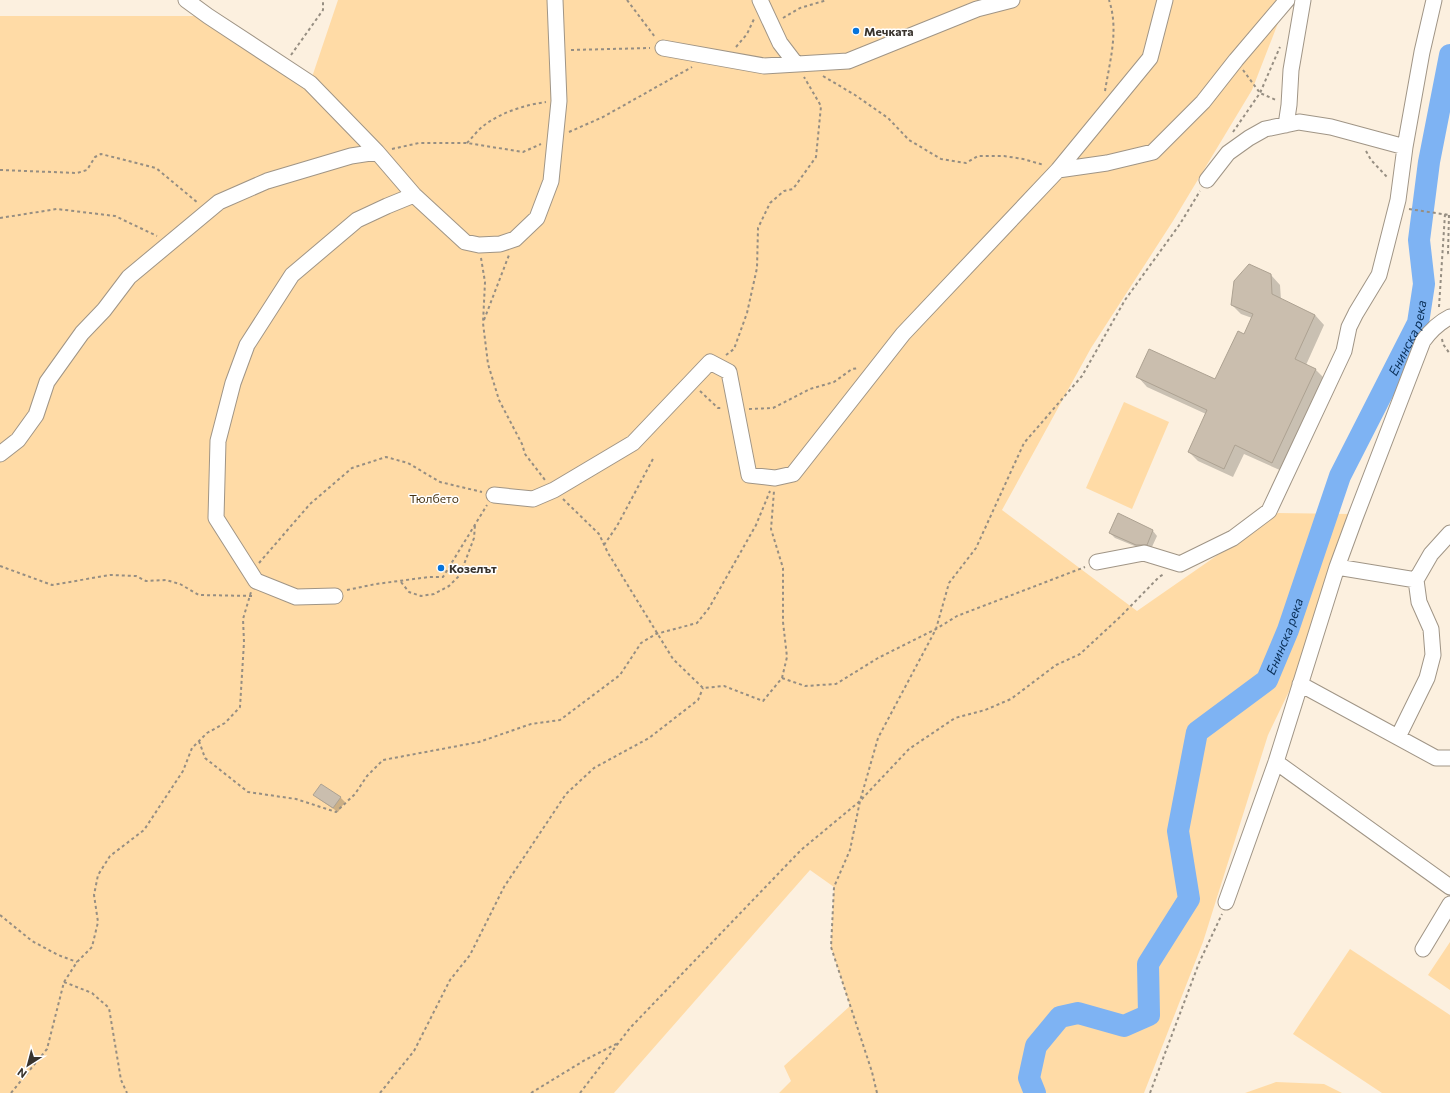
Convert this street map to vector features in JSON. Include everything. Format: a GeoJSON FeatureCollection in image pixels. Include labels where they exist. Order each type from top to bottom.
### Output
{"type":"FeatureCollection","features":[{"type":"Feature","properties":{"kind":"street"},"geometry":{"type":"LineString","coordinates":[[186,0],[310,83],[376,152],[414,195],[465,242],[479,245],[500,244],[515,239],[537,218],[551,182],[559,101],[555,0]]}},
{"type":"Feature","properties":{"kind":"street"},"geometry":{"type":"LineString","coordinates":[[663,48],[764,66],[848,61],[977,9],[1012,0]]}},
{"type":"Feature","properties":{"kind":"street"},"geometry":{"type":"LineString","coordinates":[[494,495],[533,499],[554,490],[633,443],[710,362],[729,372],[749,475],[775,478],[793,474],[903,334],[1058,170],[1150,58],[1165,0]]}},
{"type":"Feature","properties":{"kind":"street"},"geometry":{"type":"LineString","coordinates":[[1058,170],[1107,163],[1153,152],[1203,102],[1236,60],[1287,0]]}},
{"type":"Feature","properties":{"kind":"street"},"geometry":{"type":"LineString","coordinates":[[1286,125],[1291,70],[1303,0]]}},
{"type":"Feature","properties":{"kind":"street"},"geometry":{"type":"LineString","coordinates":[[1097,562],[1144,553],[1180,564],[1233,538],[1269,511],[1344,351],[1349,327],[1379,275],[1404,205],[1405,147],[1422,52],[1434,0]]}},
{"type":"Feature","properties":{"kind":"street"},"geometry":{"type":"LineString","coordinates":[[758,7],[771,24],[780,43],[796,64]]}},
{"type":"Feature","properties":{"kind":"street"},"geometry":{"type":"LineString","coordinates":[[1207,180],[1228,153],[1249,138],[1265,129],[1299,122],[1331,127],[1405,147]]}},
{"type":"Feature","properties":{"kind":"street"},"geometry":{"type":"LineString","coordinates":[[0,454],[18,440],[36,415],[47,382],[82,333],[104,310],[129,277],[219,202],[267,181],[351,156],[376,152]]}},
{"type":"Feature","properties":{"kind":"street"},"geometry":{"type":"LineString","coordinates":[[335,596],[296,597],[254,584],[216,518],[218,442],[233,383],[247,345],[292,275],[357,220],[414,195]]}},
{"type":"Feature","properties":{"kind":"street"},"geometry":{"type":"LineString","coordinates":[[1226,902],[1276,762],[1337,567],[1355,518],[1423,341],[1430,330],[1444,320]]}},
{"type":"Feature","properties":{"kind":"street"},"geometry":{"type":"LineString","coordinates":[[1398,738],[1427,678],[1433,655],[1432,629],[1419,602],[1416,580],[1431,554],[1450,533]]}},
{"type":"Feature","properties":{"kind":"street"},"geometry":{"type":"LineString","coordinates":[[1337,567],[1416,580]]}},
{"type":"Feature","properties":{"kind":"street"},"geometry":{"type":"LineString","coordinates":[[1300,684],[1436,758],[1450,758]]}},
{"type":"Feature","properties":{"kind":"street"},"geometry":{"type":"LineString","coordinates":[[1276,762],[1450,887]]}},
{"type":"Feature","properties":{"kind":"street"},"geometry":{"type":"LineString","coordinates":[[1423,949],[1450,904]]}},
{"type":"Feature","properties":{"kind":"path"},"geometry":{"type":"LineString","coordinates":[[283,66],[324,10],[323,0]]}},
{"type":"Feature","properties":{"kind":"path"},"geometry":{"type":"LineString","coordinates":[[627,0],[663,48]]}},
{"type":"Feature","properties":{"kind":"path"},"geometry":{"type":"LineString","coordinates":[[771,24],[800,8],[827,0]]}},
{"type":"Feature","properties":{"kind":"path"},"geometry":{"type":"LineString","coordinates":[[1104,94],[1115,32],[1113,12],[1109,0]]}},
{"type":"Feature","properties":{"kind":"path"},"geometry":{"type":"LineString","coordinates":[[718,58],[732,53],[747,34],[758,7]]}},
{"type":"Feature","properties":{"kind":"path"},"geometry":{"type":"LineString","coordinates":[[1230,137],[1260,93],[1280,46]]}},
{"type":"Feature","properties":{"kind":"path"},"geometry":{"type":"LineString","coordinates":[[557,51],[663,48]]}},
{"type":"Feature","properties":{"kind":"path"},"geometry":{"type":"LineString","coordinates":[[1236,60],[1260,93],[1288,106]]}},
{"type":"Feature","properties":{"kind":"path"},"geometry":{"type":"LineString","coordinates":[[714,364],[734,349],[747,313],[757,268],[758,228],[770,203],[784,191],[793,189],[816,157],[821,106],[796,64]]}},
{"type":"Feature","properties":{"kind":"path"},"geometry":{"type":"LineString","coordinates":[[376,152],[419,143],[467,143],[523,152],[603,117],[695,66]]}},
{"type":"Feature","properties":{"kind":"path"},"geometry":{"type":"LineString","coordinates":[[823,76],[855,95],[888,118],[909,140],[941,159],[966,163],[978,156],[1004,156],[1023,159],[1058,170]]}},
{"type":"Feature","properties":{"kind":"path"},"geometry":{"type":"LineString","coordinates":[[467,143],[482,127],[505,114],[528,105],[559,101]]}},
{"type":"Feature","properties":{"kind":"path"},"geometry":{"type":"LineString","coordinates":[[1358,134],[1371,160],[1387,177]]}},
{"type":"Feature","properties":{"kind":"path"},"geometry":{"type":"LineString","coordinates":[[0,170],[76,173],[87,170],[95,157],[101,154],[156,168],[208,212]]}},
{"type":"Feature","properties":{"kind":"path"},"geometry":{"type":"LineString","coordinates":[[877,1093],[872,1072],[831,947],[834,887],[850,850],[860,801],[878,738],[936,629],[948,583],[976,548],[1024,443],[1082,376],[1125,300],[1180,224],[1207,180]]}},
{"type":"Feature","properties":{"kind":"path"},"geometry":{"type":"LineString","coordinates":[[1404,205],[1436,213],[1450,214],[1448,253],[1450,256]]}},
{"type":"Feature","properties":{"kind":"path"},"geometry":{"type":"LineString","coordinates":[[0,218],[57,209],[115,216],[161,238],[177,237]]}},
{"type":"Feature","properties":{"kind":"path"},"geometry":{"type":"LineString","coordinates":[[1444,214],[1443,344],[1450,354]]}},
{"type":"Feature","properties":{"kind":"path"},"geometry":{"type":"LineString","coordinates":[[483,323],[515,239]]}},
{"type":"Feature","properties":{"kind":"path"},"geometry":{"type":"LineString","coordinates":[[479,245],[486,282],[483,323],[488,364],[500,400],[522,444],[525,454],[554,490],[599,534],[656,634],[673,659],[703,688],[724,686],[763,701],[782,678],[787,657],[783,622],[783,568],[771,529],[775,478]]}},
{"type":"Feature","properties":{"kind":"path"},"geometry":{"type":"LineString","coordinates":[[690,383],[718,408],[736,410],[773,408],[810,389],[834,382],[852,369],[859,368]]}},
{"type":"Feature","properties":{"kind":"path"},"geometry":{"type":"LineString","coordinates":[[11,1093],[47,1049],[64,982],[77,962],[92,947],[98,922],[94,895],[98,875],[110,856],[144,830],[183,771],[192,748],[207,733],[225,723],[240,707],[244,642],[243,619],[249,596],[254,584],[310,504],[352,468],[386,457],[408,463],[440,482],[494,495],[474,524],[442,577],[429,577],[362,586],[345,591],[335,596]]}},
{"type":"Feature","properties":{"kind":"path"},"geometry":{"type":"LineString","coordinates":[[604,545],[618,526],[654,457]]}},
{"type":"Feature","properties":{"kind":"path"},"geometry":{"type":"LineString","coordinates":[[199,741],[205,758],[248,792],[296,799],[336,812],[355,794],[367,776],[383,760],[479,742],[531,724],[560,720],[620,675],[641,643],[656,634],[697,623],[709,608],[756,525],[775,478]]}},
{"type":"Feature","properties":{"kind":"path"},"geometry":{"type":"LineString","coordinates":[[400,582],[409,592],[421,596],[434,594],[449,586],[460,575],[474,538],[474,524]]}},
{"type":"Feature","properties":{"kind":"path"},"geometry":{"type":"LineString","coordinates":[[782,678],[805,686],[836,684],[878,658],[936,629],[957,616],[1097,562]]}},
{"type":"Feature","properties":{"kind":"path"},"geometry":{"type":"LineString","coordinates":[[580,1093],[630,1028],[801,850],[860,801],[909,749],[955,718],[985,710],[1011,699],[1056,665],[1080,654],[1120,617],[1158,577],[1180,564]]}},
{"type":"Feature","properties":{"kind":"path"},"geometry":{"type":"LineString","coordinates":[[0,566],[52,585],[110,575],[136,576],[146,581],[166,580],[180,584],[199,595],[249,596]]}},
{"type":"Feature","properties":{"kind":"path"},"geometry":{"type":"LineString","coordinates":[[249,596],[254,584]]}},
{"type":"Feature","properties":{"kind":"path"},"geometry":{"type":"LineString","coordinates":[[380,1093],[414,1051],[450,980],[470,955],[504,887],[566,794],[594,768],[649,738],[698,700],[703,688]]}},
{"type":"Feature","properties":{"kind":"path"},"geometry":{"type":"LineString","coordinates":[[1150,1093],[1199,963],[1222,915],[1226,902]]}},
{"type":"Feature","properties":{"kind":"path"},"geometry":{"type":"LineString","coordinates":[[0,915],[32,941],[58,955],[77,962]]}},
{"type":"Feature","properties":{"kind":"path"},"geometry":{"type":"LineString","coordinates":[[64,982],[92,993],[109,1008],[121,1080],[127,1093]]}},
{"type":"Feature","properties":{"kind":"path"},"geometry":{"type":"LineString","coordinates":[[531,1093],[585,1060],[620,1042]]}},
{"type":"Feature","properties":{"kind":"green space","name":"Тюлбето"},"geometry":{"type":"Polygon","coordinates":[[[338,0],[1287,0],[1252,90],[1173,221],[1091,348],[1002,510],[1137,611],[1278,513],[1350,514],[1294,681],[1268,735],[1203,942],[1144,1093],[779,1093],[791,1081],[784,1066],[850,1006],[831,947],[834,887],[810,870],[614,1093],[0,1093],[0,16],[208,16],[310,83],[338,0]]]}},
{"type":"Feature","properties":{"kind":"green space"},"geometry":{"type":"Polygon","coordinates":[[[1124,402],[1169,422],[1132,509],[1086,488],[1124,402]]]}},
{"type":"Feature","properties":{"kind":"green space"},"geometry":{"type":"Polygon","coordinates":[[[1450,942],[1450,990],[1428,975],[1450,942]]]}},
{"type":"Feature","properties":{"kind":"green space"},"geometry":{"type":"Polygon","coordinates":[[[1350,949],[1450,1015],[1450,1093],[1382,1093],[1293,1034],[1350,949]]]}},
{"type":"Feature","properties":{"kind":"green space"},"geometry":{"type":"Polygon","coordinates":[[[1276,1082],[1324,1084],[1342,1093],[1245,1093],[1276,1082]]]}},
{"type":"Feature","properties":{"kind":"building"},"geometry":{"type":"Polygon","coordinates":[[[1249,264],[1271,274],[1272,294],[1315,315],[1295,359],[1316,369],[1272,463],[1235,445],[1224,469],[1188,452],[1207,410],[1136,377],[1149,349],[1215,379],[1238,331],[1244,334],[1253,314],[1231,305],[1234,281],[1249,264]]]}},
{"type":"Feature","properties":{"kind":"building"},"geometry":{"type":"Polygon","coordinates":[[[1118,513],[1153,530],[1147,545],[1136,545],[1109,533],[1118,513]]]}},
{"type":"Feature","properties":{"kind":"building"},"geometry":{"type":"Polygon","coordinates":[[[321,784],[341,797],[333,808],[313,795],[321,784]]]}},
{"type":"Feature","properties":{"kind":"waterway","name":"Енинска река"},"geometry":{"type":"LineString","coordinates":[[1035,1093],[1029,1078],[1036,1046],[1060,1017],[1078,1013],[1124,1026],[1149,1015],[1148,964],[1189,899],[1178,831],[1197,732],[1267,680],[1288,630],[1340,476],[1418,323],[1424,284],[1419,240],[1429,162],[1450,55]]}},
{"type":"Feature","properties":{"kind":"place","name":"Мечката"},"geometry":{"type":"Point","coordinates":[856,31]}},
{"type":"Feature","properties":{"kind":"place","name":"Козелът"},"geometry":{"type":"Point","coordinates":[441,568]}}]}
